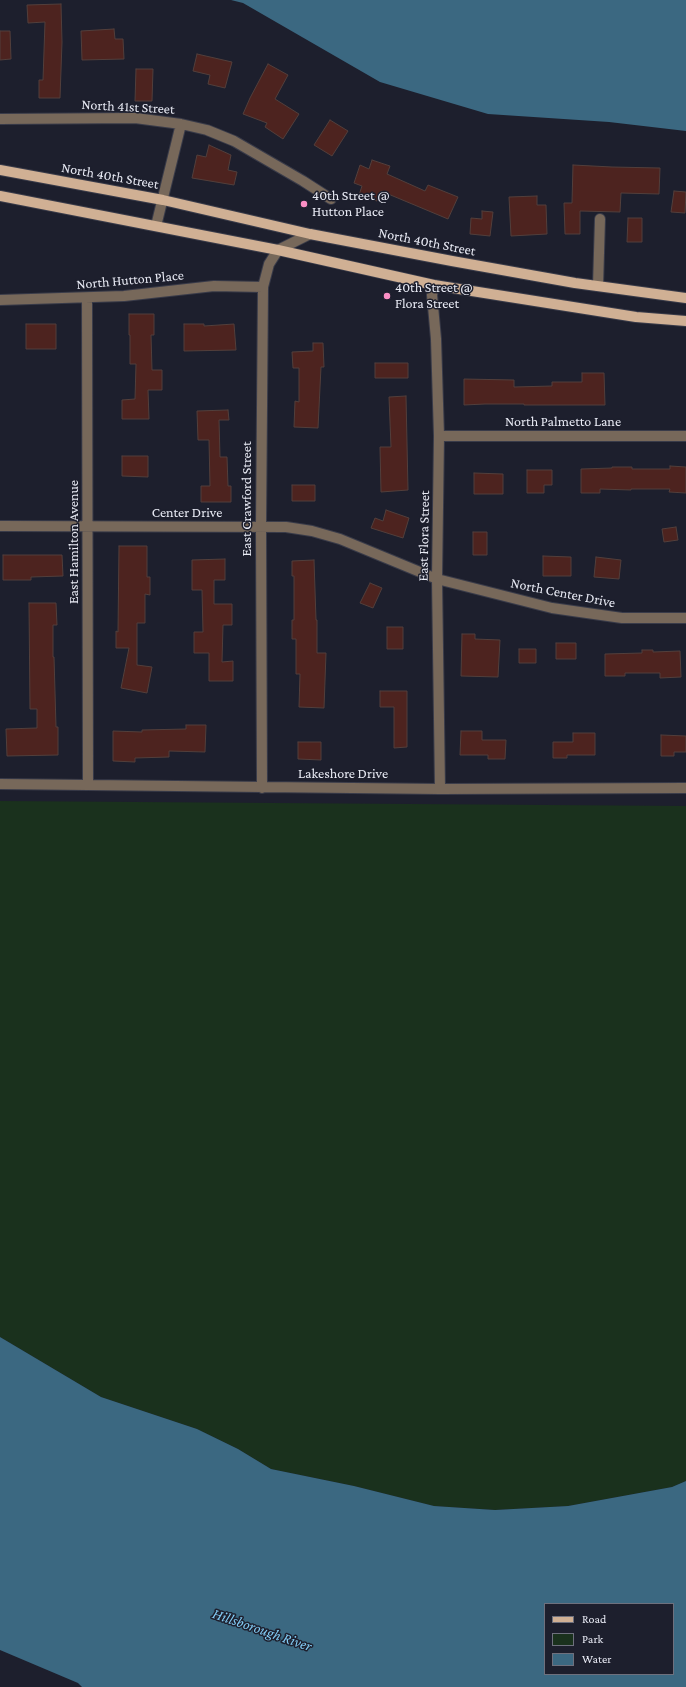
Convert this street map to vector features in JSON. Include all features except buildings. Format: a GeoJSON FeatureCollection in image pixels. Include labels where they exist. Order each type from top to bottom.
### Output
{"type":"FeatureCollection","features":[{"type":"Feature","properties":{"kind":"main road","name":"North 40th Street"},"geometry":{"type":"LineString","coordinates":[[0,170],[163,200],[310,234],[598,286],[686,298]]}},
{"type":"Feature","properties":{"kind":"main road"},"geometry":{"type":"LineString","coordinates":[[0,196],[278,250],[434,285],[636,317],[686,321]]}},
{"type":"Feature","properties":{"kind":"street","name":"North 41st Street"},"geometry":{"type":"LineString","coordinates":[[0,119],[135,118],[181,124],[207,130],[234,141],[331,199]]}},
{"type":"Feature","properties":{"kind":"street"},"geometry":{"type":"LineString","coordinates":[[156,226],[181,124]]}},
{"type":"Feature","properties":{"kind":"street"},"geometry":{"type":"LineString","coordinates":[[598,286],[600,219]]}},
{"type":"Feature","properties":{"kind":"street"},"geometry":{"type":"LineString","coordinates":[[278,250],[310,234]]}},
{"type":"Feature","properties":{"kind":"street","name":"East Crawford Street"},"geometry":{"type":"LineString","coordinates":[[262,788],[261,527],[263,287],[270,264],[278,250]]}},
{"type":"Feature","properties":{"kind":"street","name":"East Flora Street"},"geometry":{"type":"LineString","coordinates":[[434,285],[432,295],[436,339],[439,436],[437,579],[440,789]]}},
{"type":"Feature","properties":{"kind":"street","name":"North Hutton Place"},"geometry":{"type":"LineString","coordinates":[[0,300],[87,298],[214,286],[263,287]]}},
{"type":"Feature","properties":{"kind":"street","name":"East Hamilton Avenue"},"geometry":{"type":"LineString","coordinates":[[87,298],[88,785]]}},
{"type":"Feature","properties":{"kind":"street","name":"North Palmetto Lane"},"geometry":{"type":"LineString","coordinates":[[439,436],[686,436]]}},
{"type":"Feature","properties":{"kind":"street","name":"Center Drive"},"geometry":{"type":"LineString","coordinates":[[0,526],[286,527],[312,531],[340,539],[437,579]]}},
{"type":"Feature","properties":{"kind":"street","name":"North Center Drive"},"geometry":{"type":"LineString","coordinates":[[437,579],[552,608],[622,618],[686,618]]}},
{"type":"Feature","properties":{"kind":"street","name":"Lakeshore Drive"},"geometry":{"type":"LineString","coordinates":[[0,784],[262,788],[686,788]]}},
{"type":"Feature","properties":{"kind":"green space"},"geometry":{"type":"Polygon","coordinates":[[[0,801],[686,806],[686,1481],[672,1487],[568,1506],[495,1510],[434,1506],[354,1486],[271,1469],[238,1449],[197,1429],[101,1397],[0,1337],[0,801]]]}},
{"type":"Feature","properties":{"kind":"water"},"geometry":{"type":"Polygon","coordinates":[[[231,0],[686,0],[686,131],[609,122],[488,114],[380,82],[243,3],[231,0]]]}},
{"type":"Feature","properties":{"kind":"water","name":"Hillsborough River"},"geometry":{"type":"Polygon","coordinates":[[[0,1337],[101,1397],[197,1429],[238,1449],[271,1469],[354,1486],[434,1506],[495,1510],[568,1506],[672,1487],[686,1481],[686,1687],[82,1687],[78,1683],[0,1650],[0,1337]]]}},
{"type":"Feature","properties":{"kind":"place","name":"40th Street @ Hutton Place"},"geometry":{"type":"Point","coordinates":[304,204]}},
{"type":"Feature","properties":{"kind":"place","name":"40th Street @ Flora Street"},"geometry":{"type":"Point","coordinates":[387,296]}}]}
